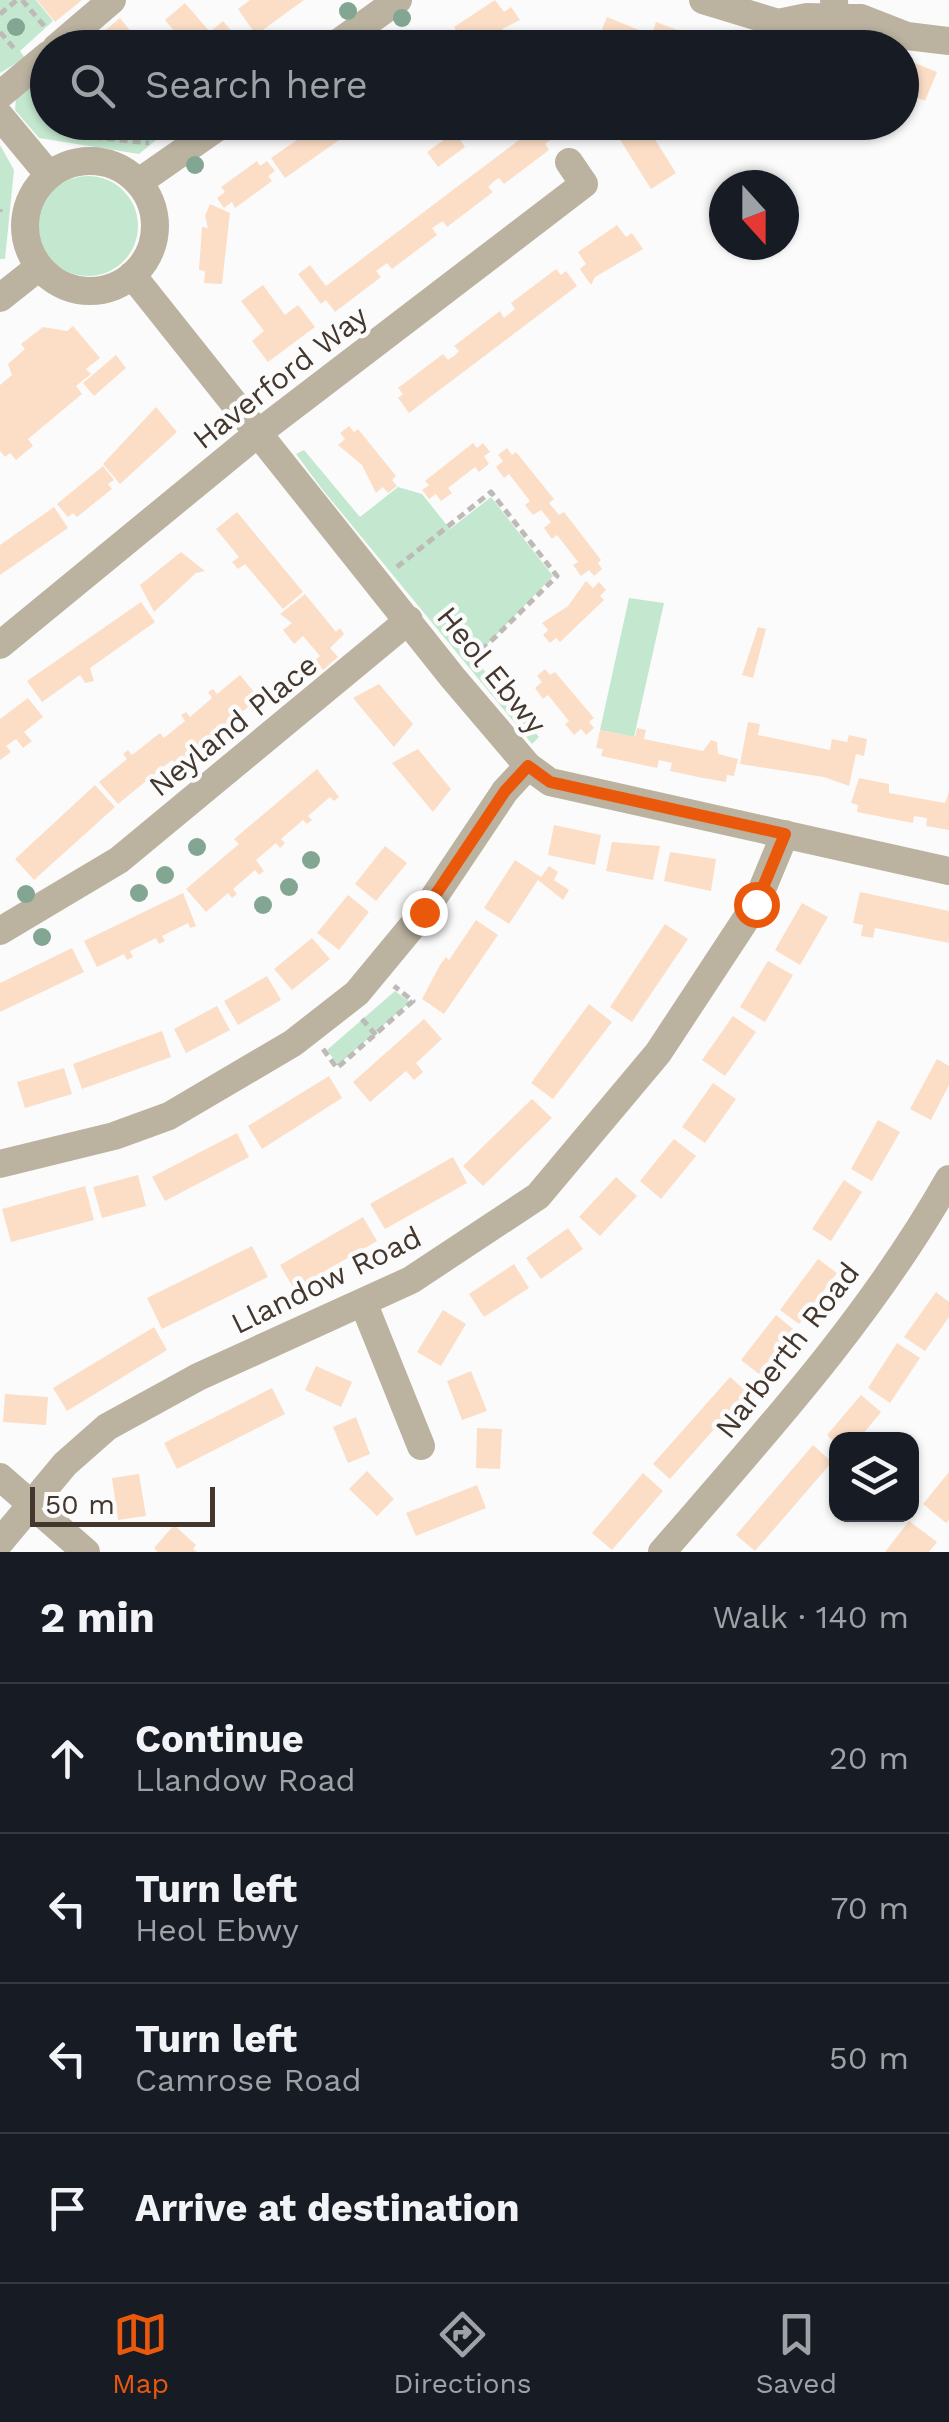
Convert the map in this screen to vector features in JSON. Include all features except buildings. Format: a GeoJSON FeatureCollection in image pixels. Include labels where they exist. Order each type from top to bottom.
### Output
{"type":"FeatureCollection","features":[{"type":"Feature","properties":{"kind":"street"},"geometry":{"type":"LineString","coordinates":[[76,30],[112,0]]}},
{"type":"Feature","properties":{"kind":"street"},"geometry":{"type":"LineString","coordinates":[[356,30],[398,0]]}},
{"type":"Feature","properties":{"kind":"street"},"geometry":{"type":"LineString","coordinates":[[703,0],[778,23],[835,8],[892,30]]}},
{"type":"Feature","properties":{"kind":"street"},"geometry":{"type":"LineString","coordinates":[[919,38],[949,42]]}},
{"type":"Feature","properties":{"kind":"street"},"geometry":{"type":"LineString","coordinates":[[0,95],[30,69]]}},
{"type":"Feature","properties":{"kind":"street"},"geometry":{"type":"LineString","coordinates":[[0,116],[49,175]]}},
{"type":"Feature","properties":{"kind":"street"},"geometry":{"type":"LineString","coordinates":[[139,182],[200,140]]}},
{"type":"Feature","properties":{"kind":"street"},"geometry":{"type":"LineString","coordinates":[[86,160],[124,170],[139,182],[155,220],[146,260],[132,276],[94,291],[64,285],[40,267],[29,249],[26,219],[35,190],[49,175],[86,160]]}},
{"type":"Feature","properties":{"kind":"street","name":"Haverford Way"},"geometry":{"type":"LineString","coordinates":[[0,644],[257,434],[584,184],[568,162]]}},
{"type":"Feature","properties":{"kind":"street"},"geometry":{"type":"LineString","coordinates":[[0,298],[40,267]]}},
{"type":"Feature","properties":{"kind":"street","name":"Heol Ebwy"},"geometry":{"type":"LineString","coordinates":[[132,276],[528,766],[550,782],[949,871]]}},
{"type":"Feature","properties":{"kind":"street","name":"Neyland Place"},"geometry":{"type":"LineString","coordinates":[[0,931],[102,886],[119,860],[409,620]]}},
{"type":"Feature","properties":{"kind":"street"},"geometry":{"type":"LineString","coordinates":[[0,1164],[114,1136],[169,1116],[310,1030],[357,993],[424,912],[505,791],[528,766]]}},
{"type":"Feature","properties":{"kind":"street","name":"Llandow Road"},"geometry":{"type":"LineString","coordinates":[[0,1542],[65,1464],[108,1428],[198,1377],[411,1280],[480,1238],[538,1196],[584,1146],[658,1052],[756,904],[785,834]]}},
{"type":"Feature","properties":{"kind":"street","name":"Narberth Road"},"geometry":{"type":"LineString","coordinates":[[662,1552],[829,1359],[923,1224],[949,1179]]}},
{"type":"Feature","properties":{"kind":"street"},"geometry":{"type":"LineString","coordinates":[[363,1302],[421,1446]]}},
{"type":"Feature","properties":{"kind":"street"},"geometry":{"type":"LineString","coordinates":[[0,1477],[86,1552]]}},
{"type":"Feature","properties":{"kind":"path"},"geometry":{"type":"LineString","coordinates":[[0,14],[19,0],[40,30]]}},
{"type":"Feature","properties":{"kind":"path"},"geometry":{"type":"LineString","coordinates":[[126,140],[148,142],[170,161]]}},
{"type":"Feature","properties":{"kind":"path"},"geometry":{"type":"LineString","coordinates":[[379,581],[491,492],[557,576],[454,678]]}},
{"type":"Feature","properties":{"kind":"path"},"geometry":{"type":"LineString","coordinates":[[310,1030],[337,1068],[403,1012],[413,1001],[375,971]]}},
{"type":"Feature","properties":{"kind":"green space"},"geometry":{"type":"Polygon","coordinates":[[[0,0],[36,0],[53,21],[43,30],[30,30],[30,42],[20,51],[25,58],[0,73],[0,0]]]}},
{"type":"Feature","properties":{"kind":"green space"},"geometry":{"type":"Polygon","coordinates":[[[30,82],[30,128],[15,110],[16,98],[30,82]]]}},
{"type":"Feature","properties":{"kind":"green space"},"geometry":{"type":"Polygon","coordinates":[[[52,140],[156,140],[139,154],[52,140]]]}},
{"type":"Feature","properties":{"kind":"green space"},"geometry":{"type":"Polygon","coordinates":[[[0,145],[14,170],[5,259],[0,259],[0,145]]]}},
{"type":"Feature","properties":{"kind":"green space"},"geometry":{"type":"Polygon","coordinates":[[[88,176],[107,180],[123,191],[134,207],[138,226],[134,245],[123,261],[107,272],[88,276],[69,272],[53,261],[42,245],[38,226],[42,207],[53,191],[69,180],[88,176]]]}},
{"type":"Feature","properties":{"kind":"green space"},"geometry":{"type":"Polygon","coordinates":[[[304,450],[360,517],[398,487],[422,494],[450,529],[491,497],[553,576],[474,658],[539,737],[532,744],[322,489],[296,454],[304,450]]]}},
{"type":"Feature","properties":{"kind":"green space"},"geometry":{"type":"Polygon","coordinates":[[[629,598],[664,603],[634,737],[600,730],[629,598]]]}},
{"type":"Feature","properties":{"kind":"green space"},"geometry":{"type":"Polygon","coordinates":[[[395,991],[410,1002],[338,1065],[327,1050],[395,991]]]}},
{"type":"Feature","properties":{"kind":"route"},"geometry":{"type":"LineString","coordinates":[[424,912],[459,866],[505,791],[528,766],[550,782],[785,834],[756,904]]}}]}
